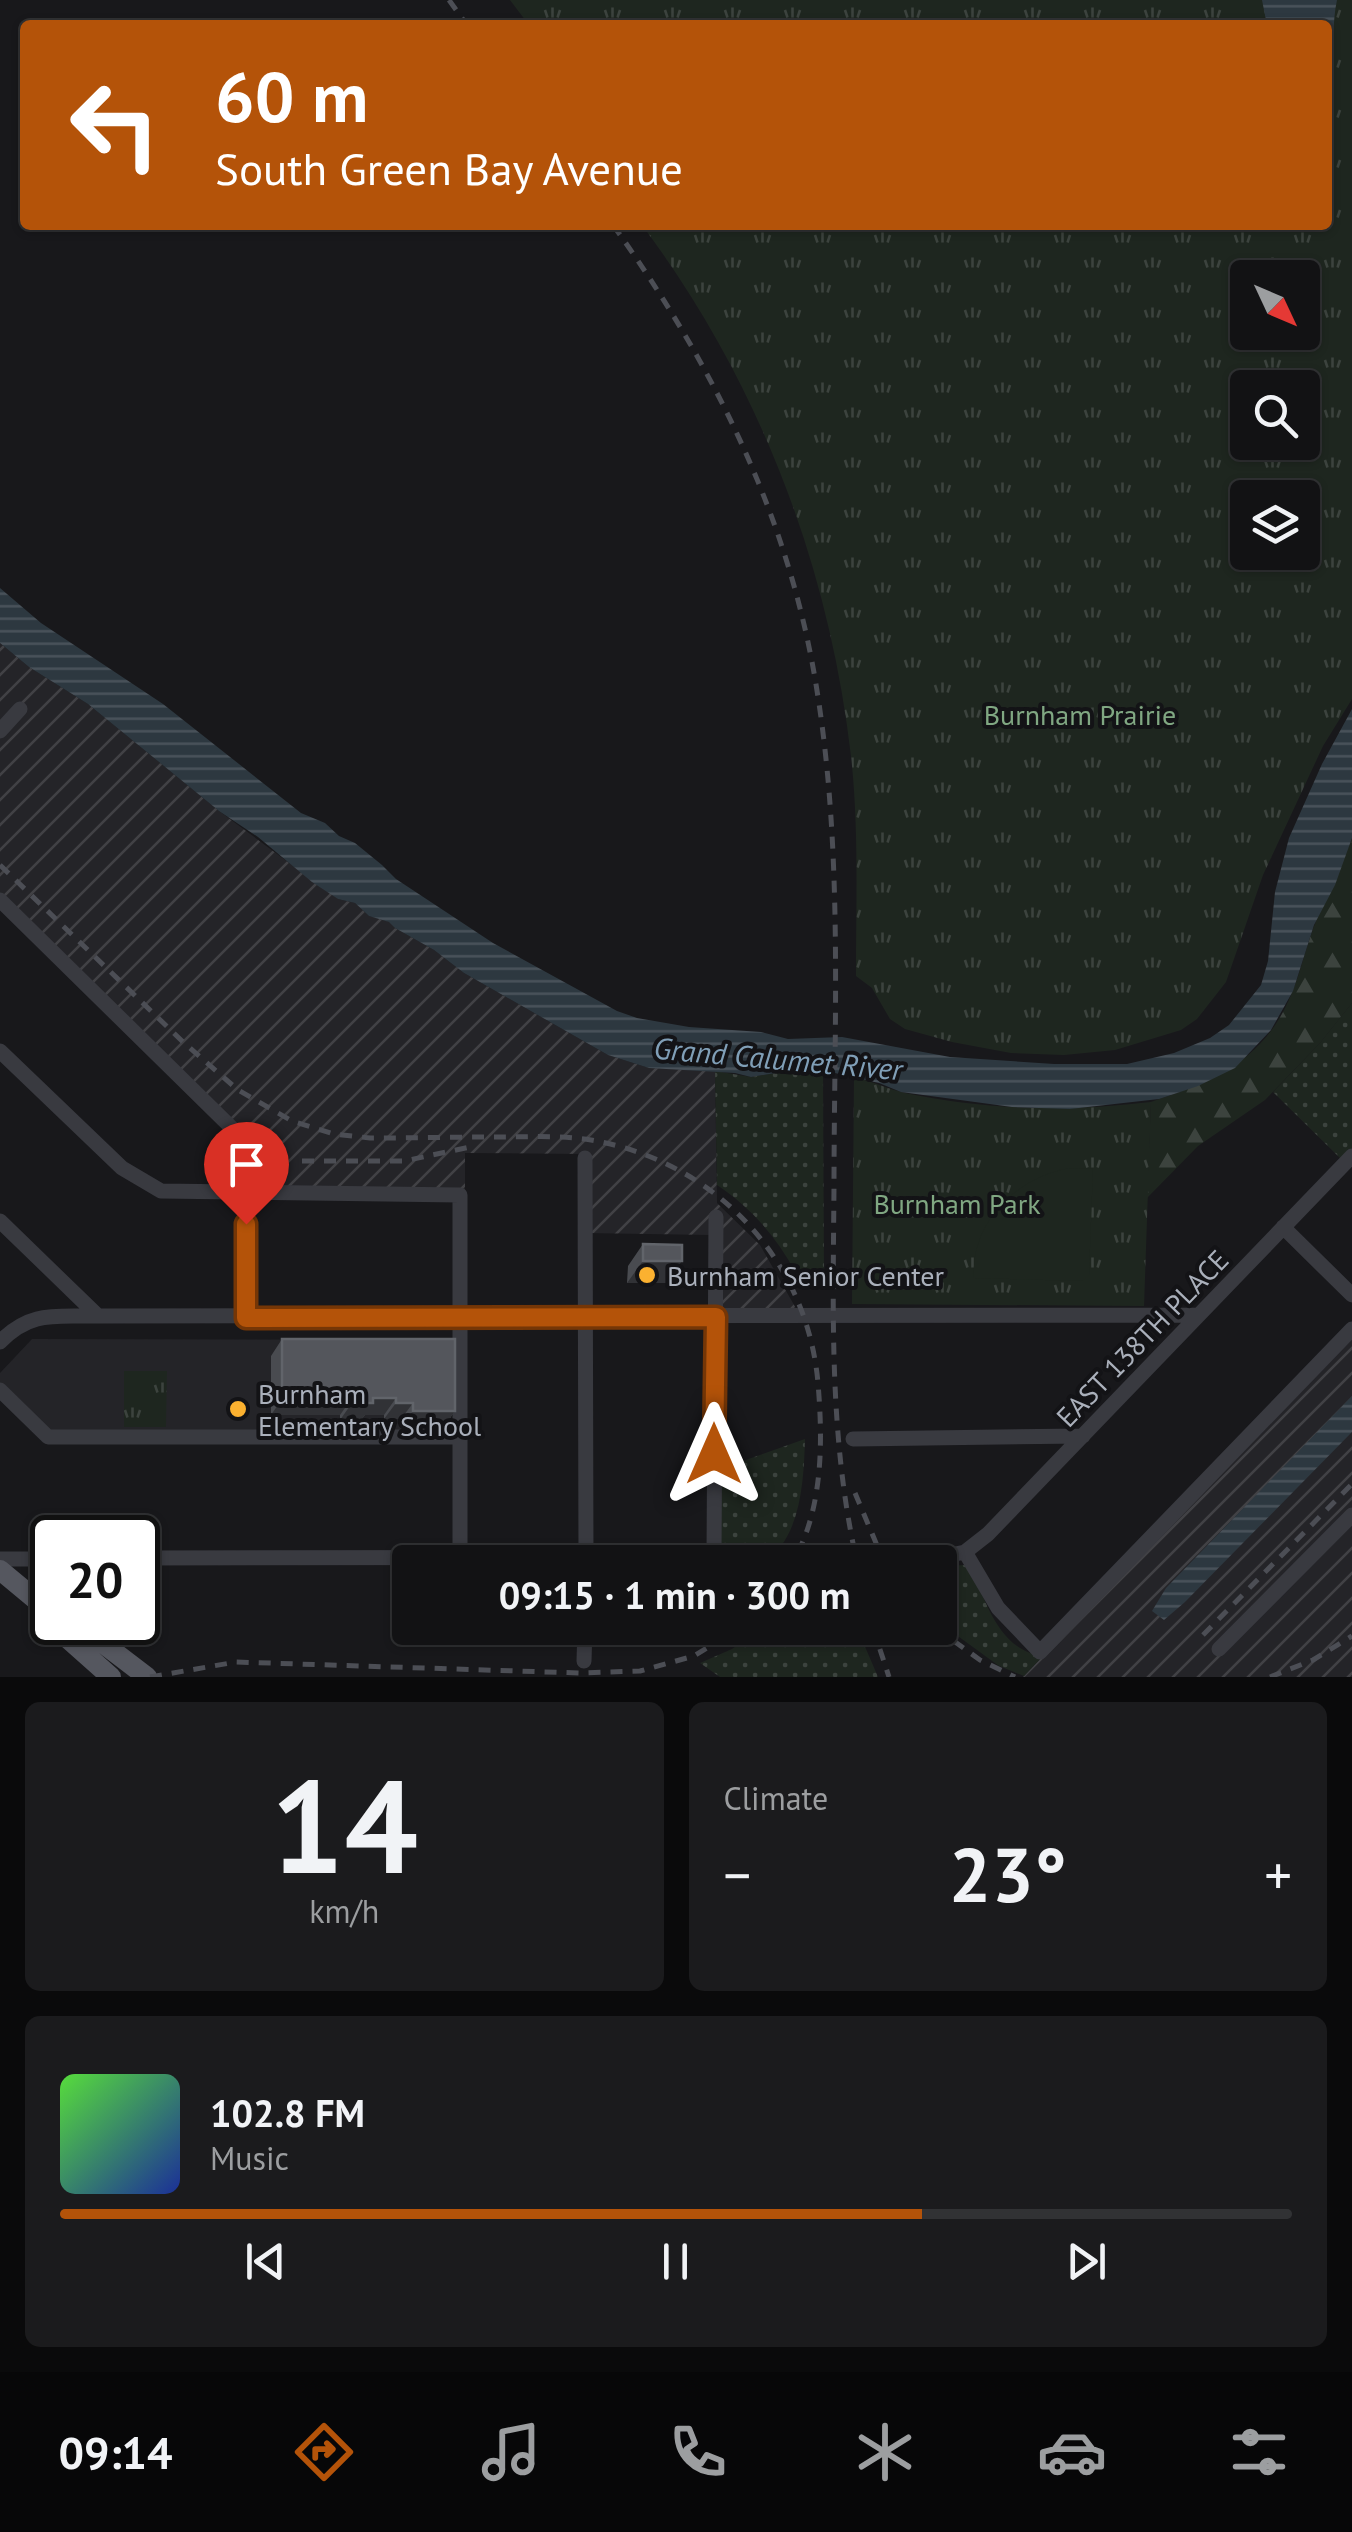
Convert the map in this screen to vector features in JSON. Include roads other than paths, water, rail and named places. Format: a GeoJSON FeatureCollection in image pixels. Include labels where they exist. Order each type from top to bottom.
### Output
{"type":"FeatureCollection","features":[{"type":"Feature","properties":{"kind":"main road"},"geometry":{"type":"LineString","coordinates":[[0,1570],[30,1592]]}},
{"type":"Feature","properties":{"kind":"main road"},"geometry":{"type":"LineString","coordinates":[[75,1645],[111,1677]]}},
{"type":"Feature","properties":{"kind":"main road"},"geometry":{"type":"LineString","coordinates":[[106,1645],[147,1677]]}},
{"type":"Feature","properties":{"kind":"street"},"geometry":{"type":"LineString","coordinates":[[0,730],[20,709]]}},
{"type":"Feature","properties":{"kind":"street"},"geometry":{"type":"LineString","coordinates":[[0,900],[238,1131],[246,1150],[246,1318]]}},
{"type":"Feature","properties":{"kind":"street"},"geometry":{"type":"LineString","coordinates":[[0,1051],[136,1179],[150,1187],[173,1194],[460,1195],[460,1545]]}},
{"type":"Feature","properties":{"kind":"street","name":"EAST 138TH PLACE"},"geometry":{"type":"LineString","coordinates":[[965,1552],[988,1534],[1352,1156]]}},
{"type":"Feature","properties":{"kind":"street"},"geometry":{"type":"LineString","coordinates":[[584,1158],[586,1545]]}},
{"type":"Feature","properties":{"kind":"street"},"geometry":{"type":"LineString","coordinates":[[714,1545],[716,1217]]}},
{"type":"Feature","properties":{"kind":"street"},"geometry":{"type":"LineString","coordinates":[[0,1221],[98,1316]]}},
{"type":"Feature","properties":{"kind":"street"},"geometry":{"type":"LineString","coordinates":[[1284,1227],[1352,1295]]}},
{"type":"Feature","properties":{"kind":"street"},"geometry":{"type":"LineString","coordinates":[[0,1342],[14,1328],[36,1318],[98,1316],[1200,1315]]}},
{"type":"Feature","properties":{"kind":"street"},"geometry":{"type":"LineString","coordinates":[[957,1553],[965,1552],[998,1608],[1040,1652],[1352,1330]]}},
{"type":"Feature","properties":{"kind":"street"},"geometry":{"type":"LineString","coordinates":[[0,1390],[48,1437],[460,1437]]}},
{"type":"Feature","properties":{"kind":"street"},"geometry":{"type":"LineString","coordinates":[[853,1439],[1083,1436]]}},
{"type":"Feature","properties":{"kind":"street"},"geometry":{"type":"LineString","coordinates":[[1219,1650],[1352,1514]]}},
{"type":"Feature","properties":{"kind":"street"},"geometry":{"type":"LineString","coordinates":[[160,1558],[392,1556]]}},
{"type":"Feature","properties":{"kind":"street"},"geometry":{"type":"LineString","coordinates":[[0,1559],[30,1559]]}},
{"type":"Feature","properties":{"kind":"street"},"geometry":{"type":"LineString","coordinates":[[584,1645],[584,1661]]}},
{"type":"Feature","properties":{"kind":"water"},"geometry":{"type":"Polygon","coordinates":[[[1262,0],[1337,0],[1332,46],[1332,20],[1266,20],[1262,0]]]}},
{"type":"Feature","properties":{"kind":"water","name":"Grand Calumet River"},"geometry":{"type":"Polygon","coordinates":[[[0,588],[41,623],[163,704],[301,813],[355,843],[396,879],[493,943],[617,1011],[637,1018],[689,1027],[761,1032],[788,1039],[842,1037],[950,1057],[1054,1064],[1127,1064],[1174,1053],[1229,1025],[1261,985],[1268,961],[1275,892],[1289,838],[1352,709],[1352,838],[1335,885],[1314,925],[1293,991],[1271,1030],[1235,1068],[1159,1099],[1070,1109],[1012,1107],[901,1092],[826,1071],[751,1077],[649,1068],[608,1055],[464,973],[389,922],[369,916],[355,903],[338,899],[312,882],[88,704],[29,667],[0,643],[0,588]]]}},
{"type":"Feature","properties":{"kind":"water"},"geometry":{"type":"Polygon","coordinates":[[[1352,1396],[1352,1432],[1185,1602],[1164,1620],[1152,1611],[1166,1588],[1352,1396]]]}},
{"type":"Feature","properties":{"kind":"railway"},"geometry":{"type":"LineString","coordinates":[[449,0],[463,20]]}},
{"type":"Feature","properties":{"kind":"railway"},"geometry":{"type":"LineString","coordinates":[[616,230],[684,334],[744,449],[789,570],[818,697],[834,880],[835,1376],[841,1469],[854,1545]]}},
{"type":"Feature","properties":{"kind":"railway"},"geometry":{"type":"LineString","coordinates":[[0,865],[182,1041],[238,1090],[292,1121],[334,1134],[370,1138],[591,1140],[636,1151],[677,1169],[714,1193],[746,1222],[774,1257],[795,1295],[810,1338],[818,1383],[820,1452],[815,1498],[802,1545]]}},
{"type":"Feature","properties":{"kind":"railway"},"geometry":{"type":"LineString","coordinates":[[302,1161],[404,1161],[475,1146]]}},
{"type":"Feature","properties":{"kind":"railway"},"geometry":{"type":"LineString","coordinates":[[1203,1635],[1352,1484]]}},
{"type":"Feature","properties":{"kind":"railway"},"geometry":{"type":"LineString","coordinates":[[855,1493],[877,1545]]}},
{"type":"Feature","properties":{"kind":"railway"},"geometry":{"type":"LineString","coordinates":[[1270,1677],[1313,1660],[1352,1636]]}},
{"type":"Feature","properties":{"kind":"railway"},"geometry":{"type":"LineString","coordinates":[[957,1643],[1015,1677]]}},
{"type":"Feature","properties":{"kind":"railway"},"geometry":{"type":"LineString","coordinates":[[150,1677],[236,1662],[579,1673],[640,1671],[694,1656],[712,1645]]}},
{"type":"Feature","properties":{"kind":"railway"},"geometry":{"type":"LineString","coordinates":[[879,1645],[889,1677]]}},
{"type":"Feature","properties":{"kind":"place","name":"Burnham Senior Center"},"geometry":{"type":"Point","coordinates":[647,1275]}},
{"type":"Feature","properties":{"kind":"place","name":"Burnham Elementary School"},"geometry":{"type":"Point","coordinates":[238,1409]}},
{"type":"Feature","properties":{"kind":"park label","name":"Burnham Prairie"},"geometry":{"type":"Point","coordinates":[1080,714]}},
{"type":"Feature","properties":{"kind":"park label","name":"Burnham Park"},"geometry":{"type":"Point","coordinates":[957,1203]}}]}
